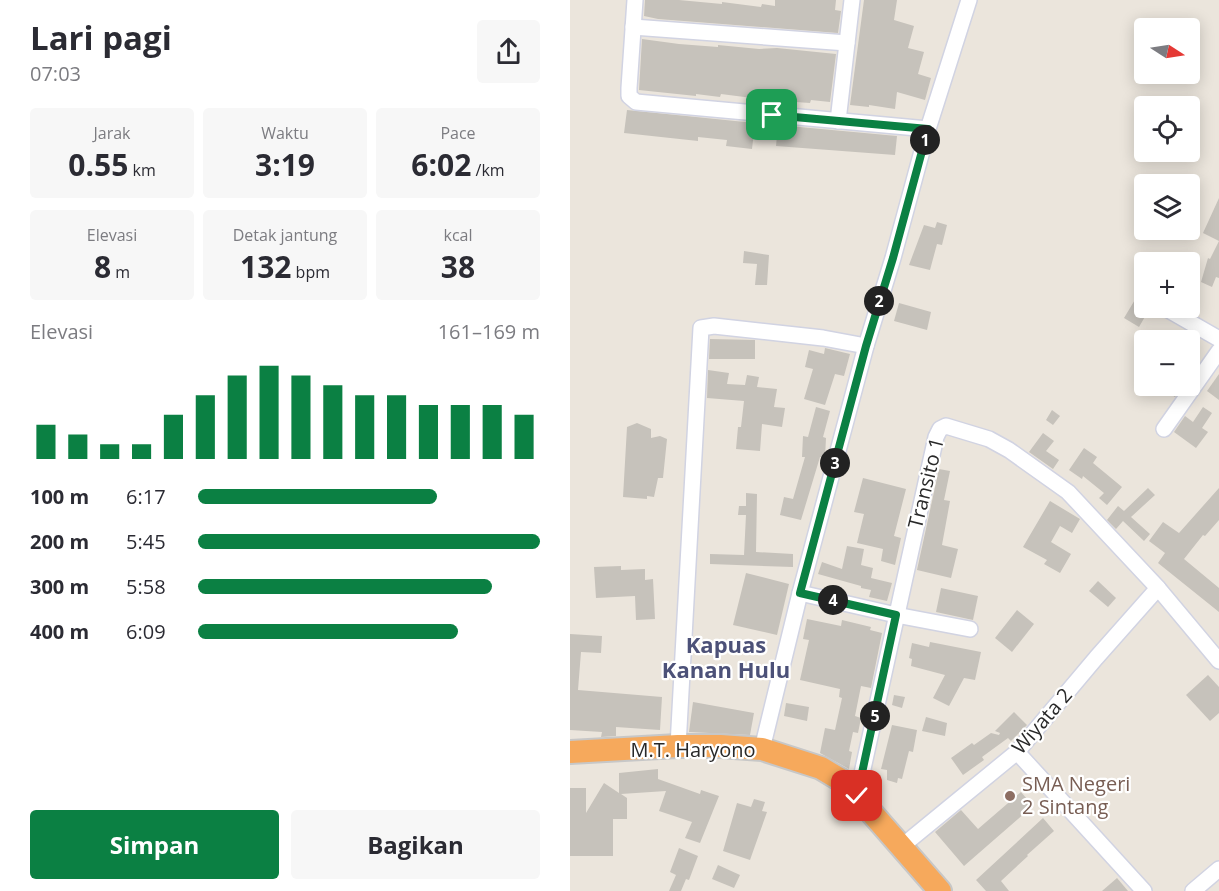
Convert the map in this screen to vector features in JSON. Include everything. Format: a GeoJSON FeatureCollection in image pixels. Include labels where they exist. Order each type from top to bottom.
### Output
{"type":"FeatureCollection","features":[{"type":"Feature","properties":{"kind":"highway","name":"M.T. Haryono"},"geometry":{"type":"LineString","coordinates":[[570,752],[678,746],[762,749],[794,758],[831,773],[857,796],[940,891]]}},
{"type":"Feature","properties":{"kind":"street"},"geometry":{"type":"LineString","coordinates":[[635,0],[629,96],[636,102],[928,129]]}},
{"type":"Feature","properties":{"kind":"street"},"geometry":{"type":"LineString","coordinates":[[837,121],[852,0]]}},
{"type":"Feature","properties":{"kind":"street"},"geometry":{"type":"LineString","coordinates":[[762,749],[800,593],[866,346],[928,129],[969,0]]}},
{"type":"Feature","properties":{"kind":"street"},"geometry":{"type":"LineString","coordinates":[[633,27],[847,43]]}},
{"type":"Feature","properties":{"kind":"street"},"geometry":{"type":"LineString","coordinates":[[1185,318],[1218,334]]}},
{"type":"Feature","properties":{"kind":"street"},"geometry":{"type":"LineString","coordinates":[[678,746],[701,328],[714,326],[792,334],[866,346]]}},
{"type":"Feature","properties":{"kind":"street"},"geometry":{"type":"LineString","coordinates":[[1164,429],[1219,351]]}},
{"type":"Feature","properties":{"kind":"street","name":"Transito 1"},"geometry":{"type":"LineString","coordinates":[[857,796],[936,437],[940,429],[946,426],[989,439],[1009,450],[1068,492],[1153,583]]}},
{"type":"Feature","properties":{"kind":"street"},"geometry":{"type":"LineString","coordinates":[[1153,583],[1219,661]]}},
{"type":"Feature","properties":{"kind":"street","name":"Wiyata 2"},"geometry":{"type":"LineString","coordinates":[[901,847],[1017,752],[1153,583]]}},
{"type":"Feature","properties":{"kind":"street"},"geometry":{"type":"LineString","coordinates":[[800,593],[970,629]]}},
{"type":"Feature","properties":{"kind":"street"},"geometry":{"type":"LineString","coordinates":[[1017,752],[1144,891]]}},
{"type":"Feature","properties":{"kind":"street"},"geometry":{"type":"LineString","coordinates":[[1193,891],[1219,869]]}},
{"type":"Feature","properties":{"kind":"building"},"geometry":{"type":"Polygon","coordinates":[[[645,0],[722,4],[722,2],[761,7],[762,4],[775,6],[775,0],[836,0],[835,10],[841,11],[838,33],[658,19],[644,16],[645,0]]]}},
{"type":"Feature","properties":{"kind":"building"},"geometry":{"type":"Polygon","coordinates":[[[864,0],[897,0],[894,20],[914,26],[908,48],[924,52],[918,74],[931,78],[925,100],[897,92],[895,109],[850,105],[864,0]]]}},
{"type":"Feature","properties":{"kind":"building"},"geometry":{"type":"Polygon","coordinates":[[[642,39],[679,44],[777,48],[836,54],[830,102],[767,100],[721,94],[720,97],[696,94],[696,96],[639,90],[642,39]]]}},
{"type":"Feature","properties":{"kind":"building"},"geometry":{"type":"Polygon","coordinates":[[[627,110],[755,123],[752,149],[726,146],[727,140],[698,137],[698,141],[624,133],[627,110]]]}},
{"type":"Feature","properties":{"kind":"building"},"geometry":{"type":"Polygon","coordinates":[[[778,125],[897,136],[895,155],[776,146],[778,125]]]}},
{"type":"Feature","properties":{"kind":"building"},"geometry":{"type":"Polygon","coordinates":[[[1219,198],[1219,241],[1203,233],[1219,198]]]}},
{"type":"Feature","properties":{"kind":"building"},"geometry":{"type":"Polygon","coordinates":[[[937,222],[947,225],[942,245],[937,244],[930,270],[909,265],[924,225],[935,228],[937,222]]]}},
{"type":"Feature","properties":{"kind":"building"},"geometry":{"type":"Polygon","coordinates":[[[1219,241],[1219,278],[1216,277],[1212,287],[1201,282],[1208,258],[1210,259],[1219,241]]]}},
{"type":"Feature","properties":{"kind":"building"},"geometry":{"type":"Polygon","coordinates":[[[744,251],[769,255],[767,285],[755,285],[757,264],[743,263],[744,251]]]}},
{"type":"Feature","properties":{"kind":"building"},"geometry":{"type":"Polygon","coordinates":[[[1134,301],[1134,318],[1144,318],[1139,327],[1124,318],[1134,301]]]}},
{"type":"Feature","properties":{"kind":"building"},"geometry":{"type":"Polygon","coordinates":[[[899,303],[931,312],[927,330],[894,321],[899,303]]]}},
{"type":"Feature","properties":{"kind":"building"},"geometry":{"type":"Polygon","coordinates":[[[710,339],[755,340],[755,359],[709,359],[710,339]]]}},
{"type":"Feature","properties":{"kind":"building"},"geometry":{"type":"Polygon","coordinates":[[[825,348],[850,354],[844,376],[835,374],[825,405],[804,399],[813,369],[805,367],[809,350],[824,354],[825,348]]]}},
{"type":"Feature","properties":{"kind":"building"},"geometry":{"type":"Polygon","coordinates":[[[708,370],[729,373],[727,384],[745,385],[747,375],[759,377],[757,387],[777,389],[774,407],[785,408],[782,427],[762,424],[760,451],[736,449],[744,401],[707,398],[708,370]]]}},
{"type":"Feature","properties":{"kind":"building"},"geometry":{"type":"Polygon","coordinates":[[[1219,374],[1219,400],[1207,391],[1219,374]]]}},
{"type":"Feature","properties":{"kind":"building"},"geometry":{"type":"Polygon","coordinates":[[[816,407],[830,411],[823,437],[826,438],[825,458],[820,457],[801,520],[780,515],[784,497],[793,499],[805,457],[802,457],[803,436],[808,437],[816,407]]]}},
{"type":"Feature","properties":{"kind":"building"},"geometry":{"type":"Polygon","coordinates":[[[1203,407],[1212,413],[1202,428],[1208,432],[1196,448],[1174,432],[1185,416],[1193,422],[1203,407]]]}},
{"type":"Feature","properties":{"kind":"building"},"geometry":{"type":"Polygon","coordinates":[[[1052,410],[1060,416],[1053,425],[1046,420],[1052,410]]]}},
{"type":"Feature","properties":{"kind":"building"},"geometry":{"type":"Polygon","coordinates":[[[637,423],[651,429],[651,438],[660,436],[667,439],[663,478],[658,478],[654,497],[647,496],[647,499],[623,497],[627,427],[637,423]]]}},
{"type":"Feature","properties":{"kind":"building"},"geometry":{"type":"Polygon","coordinates":[[[1043,433],[1054,441],[1046,451],[1059,460],[1053,469],[1029,452],[1043,433]]]}},
{"type":"Feature","properties":{"kind":"building"},"geometry":{"type":"Polygon","coordinates":[[[1084,448],[1097,457],[1093,463],[1122,487],[1107,505],[1099,498],[1104,493],[1083,476],[1082,479],[1069,470],[1084,448]]]}},
{"type":"Feature","properties":{"kind":"building"},"geometry":{"type":"Polygon","coordinates":[[[939,469],[950,471],[944,500],[950,501],[942,545],[958,549],[951,578],[917,570],[939,469]]]}},
{"type":"Feature","properties":{"kind":"building"},"geometry":{"type":"Polygon","coordinates":[[[863,478],[906,489],[894,536],[901,538],[895,565],[881,561],[883,549],[857,543],[864,514],[854,512],[863,478]]]}},
{"type":"Feature","properties":{"kind":"building"},"geometry":{"type":"Polygon","coordinates":[[[1148,488],[1155,495],[1131,517],[1150,534],[1144,541],[1123,521],[1116,529],[1107,520],[1118,506],[1124,511],[1148,488]]]}},
{"type":"Feature","properties":{"kind":"building"},"geometry":{"type":"Polygon","coordinates":[[[1219,488],[1219,520],[1205,536],[1203,535],[1184,559],[1219,588],[1219,612],[1158,563],[1165,553],[1149,541],[1163,522],[1179,533],[1219,488]]]}},
{"type":"Feature","properties":{"kind":"building"},"geometry":{"type":"Polygon","coordinates":[[[746,493],[757,494],[756,552],[793,554],[793,567],[710,564],[710,554],[744,555],[746,515],[738,515],[739,506],[746,506],[746,493]]]}},
{"type":"Feature","properties":{"kind":"building"},"geometry":{"type":"Polygon","coordinates":[[[1050,501],[1080,519],[1072,533],[1060,526],[1051,542],[1071,554],[1060,573],[1044,564],[1047,560],[1023,547],[1050,501]]]}},
{"type":"Feature","properties":{"kind":"building"},"geometry":{"type":"Polygon","coordinates":[[[847,546],[864,549],[861,565],[873,568],[871,578],[892,583],[887,601],[869,597],[871,590],[861,588],[861,586],[818,574],[822,562],[842,569],[847,546]]]}},
{"type":"Feature","properties":{"kind":"building"},"geometry":{"type":"Polygon","coordinates":[[[621,566],[621,570],[645,569],[645,580],[653,579],[655,619],[636,620],[635,596],[596,598],[594,567],[621,566]]]}},
{"type":"Feature","properties":{"kind":"building"},"geometry":{"type":"Polygon","coordinates":[[[746,573],[789,584],[777,635],[733,625],[746,573]]]}},
{"type":"Feature","properties":{"kind":"building"},"geometry":{"type":"Polygon","coordinates":[[[1098,581],[1116,598],[1108,607],[1089,591],[1098,581]]]}},
{"type":"Feature","properties":{"kind":"building"},"geometry":{"type":"Polygon","coordinates":[[[941,588],[978,596],[973,620],[936,612],[941,588]]]}},
{"type":"Feature","properties":{"kind":"building"},"geometry":{"type":"Polygon","coordinates":[[[1017,610],[1034,624],[1012,652],[995,638],[1017,610]]]}},
{"type":"Feature","properties":{"kind":"building"},"geometry":{"type":"Polygon","coordinates":[[[807,619],[841,626],[842,620],[871,627],[870,630],[882,633],[871,688],[861,686],[855,716],[861,718],[858,733],[853,732],[849,751],[852,752],[849,769],[820,753],[825,728],[835,730],[842,698],[839,697],[840,689],[800,680],[809,640],[803,639],[807,619]]]}},
{"type":"Feature","properties":{"kind":"building"},"geometry":{"type":"Polygon","coordinates":[[[570,634],[602,636],[601,653],[581,652],[578,690],[662,697],[660,730],[616,727],[616,736],[601,737],[602,732],[570,730],[570,634]]]}},
{"type":"Feature","properties":{"kind":"building"},"geometry":{"type":"Polygon","coordinates":[[[930,642],[981,652],[975,680],[964,678],[949,706],[933,698],[945,675],[911,666],[912,659],[909,658],[912,643],[929,647],[930,642]]]}},
{"type":"Feature","properties":{"kind":"building"},"geometry":{"type":"Polygon","coordinates":[[[1208,675],[1219,687],[1219,713],[1210,721],[1186,695],[1208,675]]]}},
{"type":"Feature","properties":{"kind":"building"},"geometry":{"type":"Polygon","coordinates":[[[894,695],[905,697],[902,708],[892,705],[894,695]]]}},
{"type":"Feature","properties":{"kind":"building"},"geometry":{"type":"Polygon","coordinates":[[[693,702],[754,713],[750,735],[689,732],[693,702]]]}},
{"type":"Feature","properties":{"kind":"building"},"geometry":{"type":"Polygon","coordinates":[[[786,703],[809,707],[807,721],[784,716],[786,703]]]}},
{"type":"Feature","properties":{"kind":"building"},"geometry":{"type":"Polygon","coordinates":[[[1014,712],[1027,725],[1011,741],[1008,738],[982,757],[984,760],[963,775],[951,758],[991,733],[999,735],[1000,733],[995,731],[1014,712]]]}},
{"type":"Feature","properties":{"kind":"building"},"geometry":{"type":"Polygon","coordinates":[[[926,717],[947,723],[945,736],[922,731],[926,717]]]}},
{"type":"Feature","properties":{"kind":"building"},"geometry":{"type":"Polygon","coordinates":[[[892,725],[917,730],[913,752],[909,751],[902,779],[898,778],[897,783],[887,780],[887,770],[881,769],[892,725]]]}},
{"type":"Feature","properties":{"kind":"building"},"geometry":{"type":"Polygon","coordinates":[[[658,769],[658,779],[700,794],[701,790],[719,796],[700,843],[685,838],[692,822],[659,811],[666,791],[621,794],[627,798],[627,819],[613,819],[613,856],[570,856],[570,788],[586,788],[586,813],[604,783],[619,793],[619,773],[658,769]]]}},
{"type":"Feature","properties":{"kind":"building"},"geometry":{"type":"Polygon","coordinates":[[[1021,792],[1033,806],[964,866],[935,832],[961,810],[978,829],[1021,792]]]}},
{"type":"Feature","properties":{"kind":"building"},"geometry":{"type":"Polygon","coordinates":[[[754,799],[765,802],[762,811],[767,812],[750,860],[723,851],[737,803],[751,807],[754,799]]]}},
{"type":"Feature","properties":{"kind":"building"},"geometry":{"type":"Polygon","coordinates":[[[1043,818],[1054,831],[1001,881],[1009,891],[986,891],[976,880],[1043,818]]]}},
{"type":"Feature","properties":{"kind":"building"},"geometry":{"type":"Polygon","coordinates":[[[679,848],[698,856],[689,880],[686,879],[681,891],[669,891],[676,875],[670,872],[679,848]]]}},
{"type":"Feature","properties":{"kind":"building"},"geometry":{"type":"Polygon","coordinates":[[[718,865],[740,875],[734,888],[712,879],[718,865]]]}},
{"type":"Feature","properties":{"kind":"building"},"geometry":{"type":"Polygon","coordinates":[[[1117,878],[1128,891],[1102,891],[1117,878]]]}},
{"type":"Feature","properties":{"kind":"place","name":"SMA Negeri 2 Sintang"},"geometry":{"type":"Point","coordinates":[1010,796]}},
{"type":"Feature","properties":{"kind":"district","name":"Kapuas Kanan Hulu"},"geometry":{"type":"Point","coordinates":[726,658]}},
{"type":"Feature","properties":{"kind":"route"},"geometry":{"type":"LineString","coordinates":[[772,115],[928,129],[866,346],[800,593],[896,615],[857,796]]}}]}
